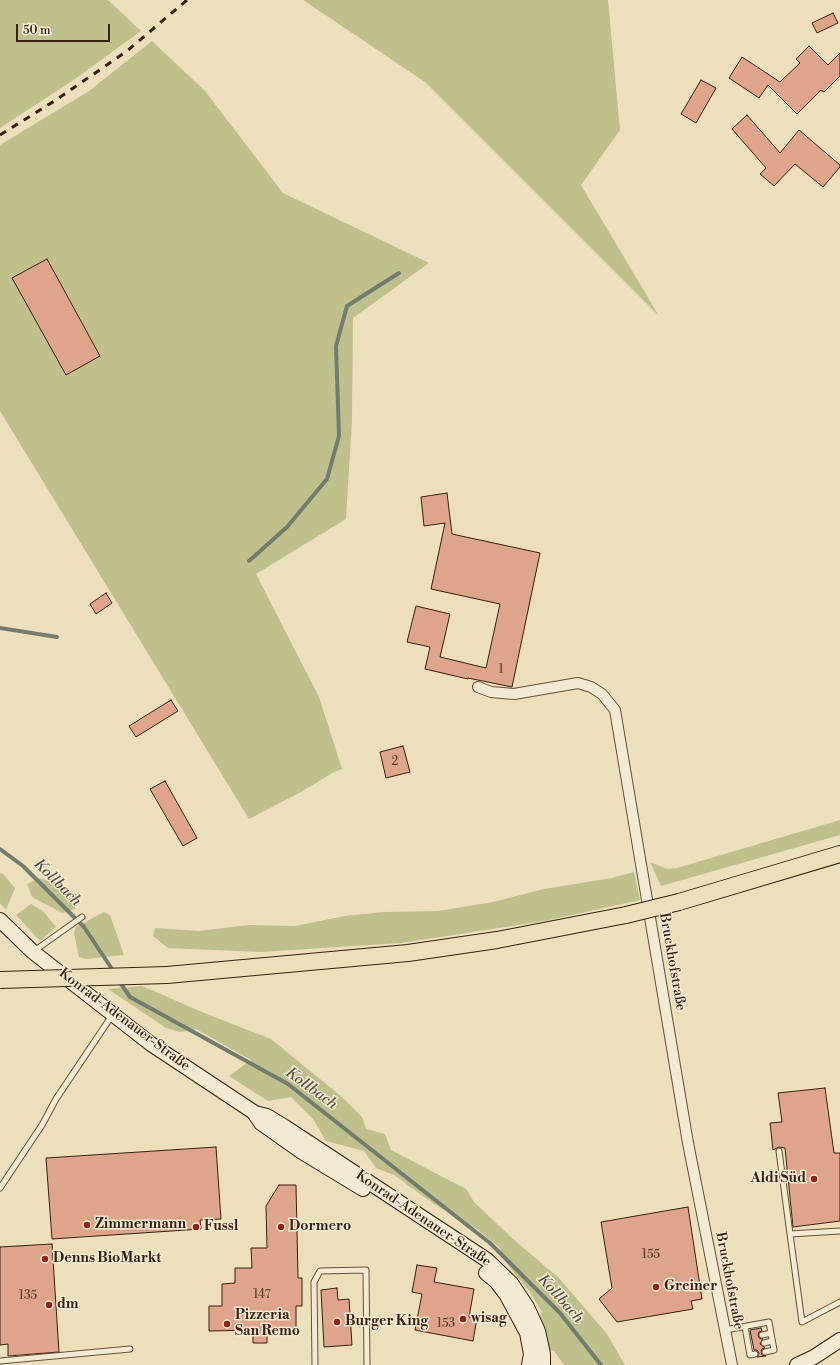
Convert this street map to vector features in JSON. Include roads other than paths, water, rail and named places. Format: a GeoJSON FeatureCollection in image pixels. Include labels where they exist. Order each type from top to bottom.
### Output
{"type":"FeatureCollection","features":[{"type":"Feature","properties":{"kind":"main road"},"geometry":{"type":"LineString","coordinates":[[0,980],[167,975],[408,953],[497,940],[626,915],[679,902],[840,854]]}},
{"type":"Feature","properties":{"kind":"street","name":"Bruckhofstraße"},"geometry":{"type":"LineString","coordinates":[[478,687],[491,692],[514,694],[578,683],[591,687],[602,694],[615,710],[688,1143],[732,1365]]}},
{"type":"Feature","properties":{"kind":"street","name":"Konrad-Adenauer-Straße"},"geometry":{"type":"LineString","coordinates":[[0,920],[34,952],[151,1044],[255,1113],[267,1116],[286,1127],[487,1260],[511,1283],[527,1307],[538,1332],[543,1354],[543,1365]]}},
{"type":"Feature","properties":{"kind":"street","name":"Konrad-Adenauer-Straße"},"geometry":{"type":"LineString","coordinates":[[255,1113],[261,1123],[302,1152],[421,1226],[476,1264],[496,1281],[506,1294],[527,1333],[531,1354],[529,1365]]}},
{"type":"Feature","properties":{"kind":"street"},"geometry":{"type":"LineString","coordinates":[[797,1365],[814,1357],[840,1340]]}},
{"type":"Feature","properties":{"kind":"lane"},"geometry":{"type":"LineString","coordinates":[[34,952],[70,924],[82,917]]}},
{"type":"Feature","properties":{"kind":"lane"},"geometry":{"type":"LineString","coordinates":[[0,1188],[42,1125],[56,1099],[113,1014]]}},
{"type":"Feature","properties":{"kind":"lane"},"geometry":{"type":"LineString","coordinates":[[779,1151],[802,1322],[840,1302]]}},
{"type":"Feature","properties":{"kind":"lane"},"geometry":{"type":"LineString","coordinates":[[790,1234],[840,1231]]}},
{"type":"Feature","properties":{"kind":"lane"},"geometry":{"type":"LineString","coordinates":[[315,1365],[314,1282],[320,1271],[366,1270],[367,1365]]}},
{"type":"Feature","properties":{"kind":"lane"},"geometry":{"type":"LineString","coordinates":[[725,1330],[769,1322],[774,1350],[765,1352]]}},
{"type":"Feature","properties":{"kind":"lane"},"geometry":{"type":"LineString","coordinates":[[745,1327],[750,1337],[750,1355],[755,1354]]}},
{"type":"Feature","properties":{"kind":"lane"},"geometry":{"type":"LineString","coordinates":[[762,1334],[770,1333]]}},
{"type":"Feature","properties":{"kind":"lane"},"geometry":{"type":"LineString","coordinates":[[764,1343],[772,1341]]}},
{"type":"Feature","properties":{"kind":"lane"},"geometry":{"type":"LineString","coordinates":[[0,1361],[130,1349]]}},
{"type":"Feature","properties":{"kind":"waterway"},"geometry":{"type":"LineString","coordinates":[[249,561],[287,527],[327,479],[339,436],[336,346],[347,306],[399,273]]}},
{"type":"Feature","properties":{"kind":"waterway"},"geometry":{"type":"LineString","coordinates":[[0,628],[57,637]]}},
{"type":"Feature","properties":{"kind":"waterway","name":"Kollbach"},"geometry":{"type":"LineString","coordinates":[[0,849],[23,866],[84,927],[114,972]]}},
{"type":"Feature","properties":{"kind":"waterway","name":"Kollbach"},"geometry":{"type":"LineString","coordinates":[[119,981],[130,997],[288,1084],[490,1243],[560,1313],[601,1365]]}},
{"type":"Feature","properties":{"kind":"railway"},"geometry":{"type":"LineString","coordinates":[[0,135],[56,100],[127,51],[187,0]]}},
{"type":"Feature","properties":{"kind":"place","name":"Aldi Süd"},"geometry":{"type":"Point","coordinates":[814,1179]}},
{"type":"Feature","properties":{"kind":"place","name":"Zimmermann"},"geometry":{"type":"Point","coordinates":[87,1225]}},
{"type":"Feature","properties":{"kind":"place","name":"Fussl"},"geometry":{"type":"Point","coordinates":[196,1227]}},
{"type":"Feature","properties":{"kind":"place","name":"Dormero"},"geometry":{"type":"Point","coordinates":[281,1227]}},
{"type":"Feature","properties":{"kind":"place","name":"Denns BioMarkt"},"geometry":{"type":"Point","coordinates":[45,1259]}},
{"type":"Feature","properties":{"kind":"place","name":"Greiner"},"geometry":{"type":"Point","coordinates":[656,1287]}},
{"type":"Feature","properties":{"kind":"place","name":"dm"},"geometry":{"type":"Point","coordinates":[49,1305]}},
{"type":"Feature","properties":{"kind":"place","name":"wisag"},"geometry":{"type":"Point","coordinates":[463,1319]}},
{"type":"Feature","properties":{"kind":"place","name":"Burger King"},"geometry":{"type":"Point","coordinates":[337,1322]}},
{"type":"Feature","properties":{"kind":"place","name":"Pizzeria San Remo"},"geometry":{"type":"Point","coordinates":[227,1324]}}]}
